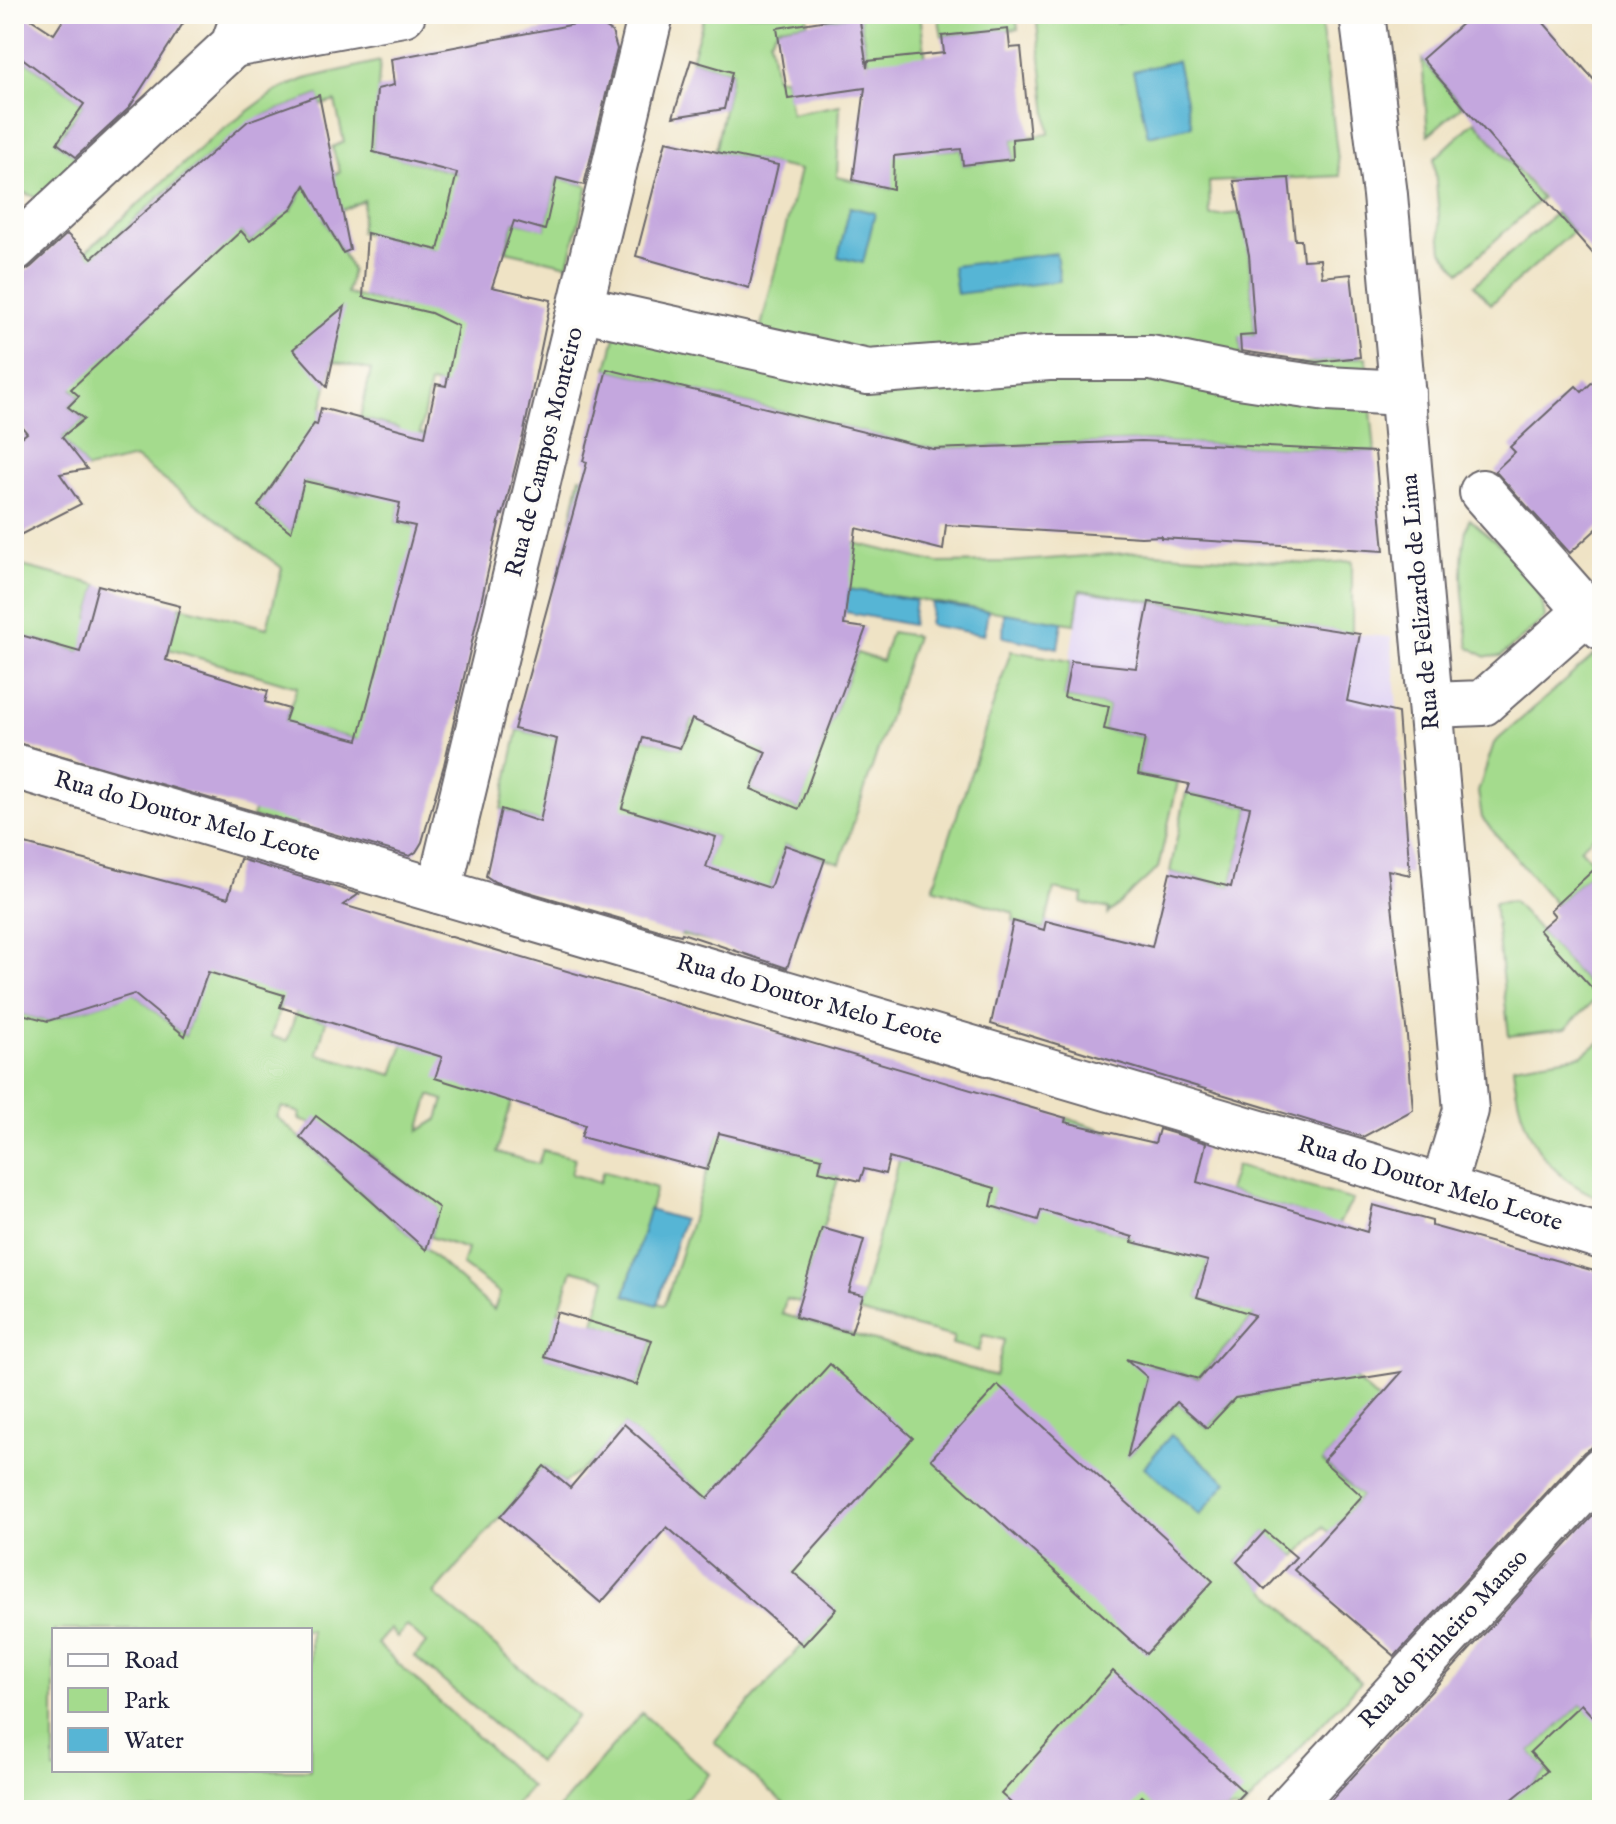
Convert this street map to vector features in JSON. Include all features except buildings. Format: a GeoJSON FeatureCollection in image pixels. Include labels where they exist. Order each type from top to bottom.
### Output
{"type":"FeatureCollection","features":[{"type":"Feature","properties":{"kind":"street"},"geometry":{"type":"LineString","coordinates":[[14,249],[238,30],[403,14]]}},
{"type":"Feature","properties":{"kind":"street","name":"Rua de Campos Monteiro"},"geometry":{"type":"LineString","coordinates":[[439,891],[651,14]]}},
{"type":"Feature","properties":{"kind":"street","name":"Rua de Felizardo de Lima"},"geometry":{"type":"LineString","coordinates":[[1362,14],[1385,195],[1466,1110],[1443,1187]]}},
{"type":"Feature","properties":{"kind":"street"},"geometry":{"type":"LineString","coordinates":[[580,308],[868,372],[1049,358],[1151,358],[1239,376],[1327,389],[1403,393]]}},
{"type":"Feature","properties":{"kind":"street"},"geometry":{"type":"LineString","coordinates":[[1431,705],[1483,703],[1595,619],[1482,492]]}},
{"type":"Feature","properties":{"kind":"street","name":"Rua do Doutor Melo Leote"},"geometry":{"type":"LineString","coordinates":[[14,766],[1443,1187],[1602,1237]]}},
{"type":"Feature","properties":{"kind":"street","name":"Rua do Pinheiro Manso"},"geometry":{"type":"LineString","coordinates":[[1287,1810],[1602,1469]]}},
{"type":"Feature","properties":{"kind":"shaded area"},"geometry":{"type":"Polygon","coordinates":[[[1080,590],[1341,633],[1391,637],[1402,769],[1064,697],[1080,590]]]}},
{"type":"Feature","properties":{"kind":"green space"},"geometry":{"type":"Polygon","coordinates":[[[705,14],[807,14],[808,23],[779,27],[770,40],[776,78],[785,78],[791,114],[840,105],[837,177],[892,189],[859,15],[827,20],[826,14],[920,14],[938,151],[961,149],[963,165],[1013,159],[1012,139],[1049,134],[1036,14],[1093,14],[1094,19],[1114,14],[1116,22],[1131,19],[1130,14],[1320,14],[1340,176],[1209,182],[1210,216],[1240,213],[1248,245],[1255,335],[1240,337],[1243,370],[1366,357],[1375,452],[1144,441],[933,449],[607,369],[617,329],[759,335],[800,170],[715,152],[732,72],[691,60],[705,14]]]}},
{"type":"Feature","properties":{"kind":"green space"},"geometry":{"type":"Polygon","coordinates":[[[938,14],[1016,14],[1018,29],[942,36],[938,14]]]}},
{"type":"Feature","properties":{"kind":"green space"},"geometry":{"type":"Polygon","coordinates":[[[14,52],[84,104],[57,143],[85,163],[48,202],[14,189],[14,52]]]}},
{"type":"Feature","properties":{"kind":"green space"},"geometry":{"type":"Polygon","coordinates":[[[1422,59],[1462,106],[1428,135],[1422,59]]]}},
{"type":"Feature","properties":{"kind":"green space"},"geometry":{"type":"Polygon","coordinates":[[[380,61],[373,151],[492,183],[474,258],[470,392],[430,383],[420,433],[462,444],[389,467],[398,428],[360,418],[371,370],[333,361],[304,481],[358,494],[404,488],[396,522],[442,533],[442,572],[352,755],[356,739],[322,731],[294,830],[252,817],[297,687],[169,649],[163,674],[14,634],[14,564],[98,585],[89,618],[171,639],[180,606],[267,628],[282,568],[135,458],[87,469],[62,437],[84,419],[68,407],[79,396],[37,354],[241,231],[250,241],[280,217],[283,198],[291,210],[305,186],[340,172],[332,147],[344,142],[335,101],[321,105],[318,95],[265,115],[242,128],[158,198],[92,259],[85,252],[212,138],[278,90],[305,79],[380,61]],[[364,200],[324,219],[352,270],[347,294],[402,306],[433,249],[360,232],[364,200]],[[280,474],[258,506],[291,531],[301,490],[280,474]]]}},
{"type":"Feature","properties":{"kind":"green space"},"geometry":{"type":"Polygon","coordinates":[[[1475,121],[1542,198],[1460,272],[1442,251],[1434,159],[1475,121]]]}},
{"type":"Feature","properties":{"kind":"green space"},"geometry":{"type":"Polygon","coordinates":[[[557,178],[588,186],[568,265],[506,251],[514,221],[545,229],[557,178]]]}},
{"type":"Feature","properties":{"kind":"green space"},"geometry":{"type":"Polygon","coordinates":[[[1556,213],[1573,232],[1491,304],[1474,285],[1556,213]]]}},
{"type":"Feature","properties":{"kind":"green space"},"geometry":{"type":"Polygon","coordinates":[[[580,477],[938,563],[1008,562],[1140,552],[1308,564],[1352,561],[1352,634],[1080,590],[1075,624],[848,589],[660,535],[571,520],[580,477]]]}},
{"type":"Feature","properties":{"kind":"green space"},"geometry":{"type":"Polygon","coordinates":[[[1469,519],[1518,561],[1542,600],[1545,618],[1501,656],[1486,657],[1469,647],[1462,566],[1469,519]]]}},
{"type":"Feature","properties":{"kind":"green space"},"geometry":{"type":"Polygon","coordinates":[[[891,632],[916,636],[840,863],[785,845],[770,888],[711,942],[681,935],[716,837],[652,817],[640,848],[598,826],[631,735],[681,748],[722,649],[750,744],[765,751],[751,789],[798,809],[857,653],[882,661],[891,632]]]}},
{"type":"Feature","properties":{"kind":"green space"},"geometry":{"type":"Polygon","coordinates":[[[1011,651],[1071,661],[1064,697],[1109,706],[1104,729],[1145,738],[1138,774],[1178,782],[1158,868],[1108,914],[1109,909],[1082,903],[1083,895],[1054,889],[1044,930],[1013,921],[1014,913],[933,888],[1011,651]]]}},
{"type":"Feature","properties":{"kind":"green space"},"geometry":{"type":"Polygon","coordinates":[[[1594,655],[1602,663],[1602,829],[1580,848],[1597,867],[1556,905],[1482,818],[1478,792],[1494,743],[1594,655]]]}},
{"type":"Feature","properties":{"kind":"green space"},"geometry":{"type":"Polygon","coordinates":[[[518,730],[557,739],[550,770],[567,775],[553,826],[501,809],[518,730]]]}},
{"type":"Feature","properties":{"kind":"green space"},"geometry":{"type":"Polygon","coordinates":[[[1186,793],[1250,807],[1231,887],[1170,872],[1186,793]]]}},
{"type":"Feature","properties":{"kind":"green space"},"geometry":{"type":"Polygon","coordinates":[[[1513,901],[1599,996],[1565,1029],[1509,1036],[1494,903],[1513,901]]]}},
{"type":"Feature","properties":{"kind":"green space"},"geometry":{"type":"Polygon","coordinates":[[[210,961],[313,999],[309,1016],[326,1021],[317,1054],[393,1075],[403,1044],[519,1077],[497,1152],[538,1164],[543,1150],[575,1158],[571,1174],[599,1183],[603,1171],[656,1188],[625,1294],[664,1305],[753,1026],[769,1145],[802,1153],[826,1148],[819,1170],[839,1176],[800,1302],[786,1299],[782,1314],[995,1376],[1004,1340],[983,1335],[979,1351],[952,1344],[954,1337],[858,1312],[910,1119],[996,1188],[991,1206],[1037,1219],[1066,1118],[1110,1132],[1094,1201],[1095,1226],[1133,1237],[1132,1242],[1209,1258],[1197,1297],[1241,1310],[1304,1214],[1228,1191],[1236,1166],[1353,1200],[1282,1318],[1265,1304],[1198,1378],[1150,1366],[1128,1456],[1177,1402],[1207,1428],[1241,1391],[1247,1396],[1304,1387],[1330,1358],[1509,1513],[1334,1449],[1323,1462],[1362,1496],[1330,1533],[1323,1527],[1296,1557],[1265,1532],[1237,1562],[1361,1682],[1242,1810],[791,1810],[714,1742],[835,1609],[624,1425],[592,1462],[564,1483],[544,1466],[434,1594],[577,1716],[538,1762],[415,1657],[426,1643],[407,1626],[397,1637],[390,1629],[377,1644],[531,1787],[510,1810],[14,1810],[14,1012],[47,1021],[120,998],[126,987],[185,1036],[210,961]],[[282,1002],[271,1036],[287,1041],[298,1007],[282,1002]],[[430,1095],[419,1131],[438,1119],[444,1100],[430,1095]],[[282,1107],[277,1117],[494,1310],[500,1293],[462,1265],[467,1249],[430,1237],[438,1208],[370,1155],[333,1143],[336,1131],[299,1119],[300,1113],[282,1107]],[[572,1270],[545,1355],[637,1385],[652,1341],[594,1323],[606,1279],[572,1270]]]}},
{"type":"Feature","properties":{"kind":"green space"},"geometry":{"type":"Polygon","coordinates":[[[1602,1040],[1602,1199],[1563,1177],[1537,1147],[1521,1110],[1513,1066],[1583,1055],[1602,1040]]]}},
{"type":"Feature","properties":{"kind":"green space"},"geometry":{"type":"Polygon","coordinates":[[[1581,1704],[1598,1720],[1602,1717],[1602,1810],[1499,1810],[1516,1795],[1518,1770],[1531,1784],[1547,1772],[1530,1752],[1581,1704]]]}},
{"type":"Feature","properties":{"kind":"green space"},"geometry":{"type":"Polygon","coordinates":[[[642,1713],[709,1774],[676,1810],[559,1808],[642,1713]]]}},
{"type":"Feature","properties":{"kind":"water"},"geometry":{"type":"Polygon","coordinates":[[[1177,61],[1192,126],[1148,136],[1133,71],[1177,61]]]}},
{"type":"Feature","properties":{"kind":"water"},"geometry":{"type":"Polygon","coordinates":[[[850,207],[875,213],[863,263],[838,257],[850,207]]]}},
{"type":"Feature","properties":{"kind":"water"},"geometry":{"type":"Polygon","coordinates":[[[1056,253],[1060,281],[957,294],[953,266],[1056,253]]]}},
{"type":"Feature","properties":{"kind":"water"},"geometry":{"type":"Polygon","coordinates":[[[848,589],[915,600],[912,625],[845,612],[848,589]]]}},
{"type":"Feature","properties":{"kind":"water"},"geometry":{"type":"Polygon","coordinates":[[[932,603],[988,611],[984,635],[929,625],[932,603]]]}},
{"type":"Feature","properties":{"kind":"water"},"geometry":{"type":"Polygon","coordinates":[[[1004,613],[1062,622],[1058,648],[1003,637],[1004,613]]]}},
{"type":"Feature","properties":{"kind":"water"},"geometry":{"type":"Polygon","coordinates":[[[649,1210],[683,1220],[657,1305],[625,1295],[649,1210]]]}},
{"type":"Feature","properties":{"kind":"water"},"geometry":{"type":"Polygon","coordinates":[[[1171,1435],[1227,1482],[1200,1515],[1144,1467],[1171,1435]]]}}]}
